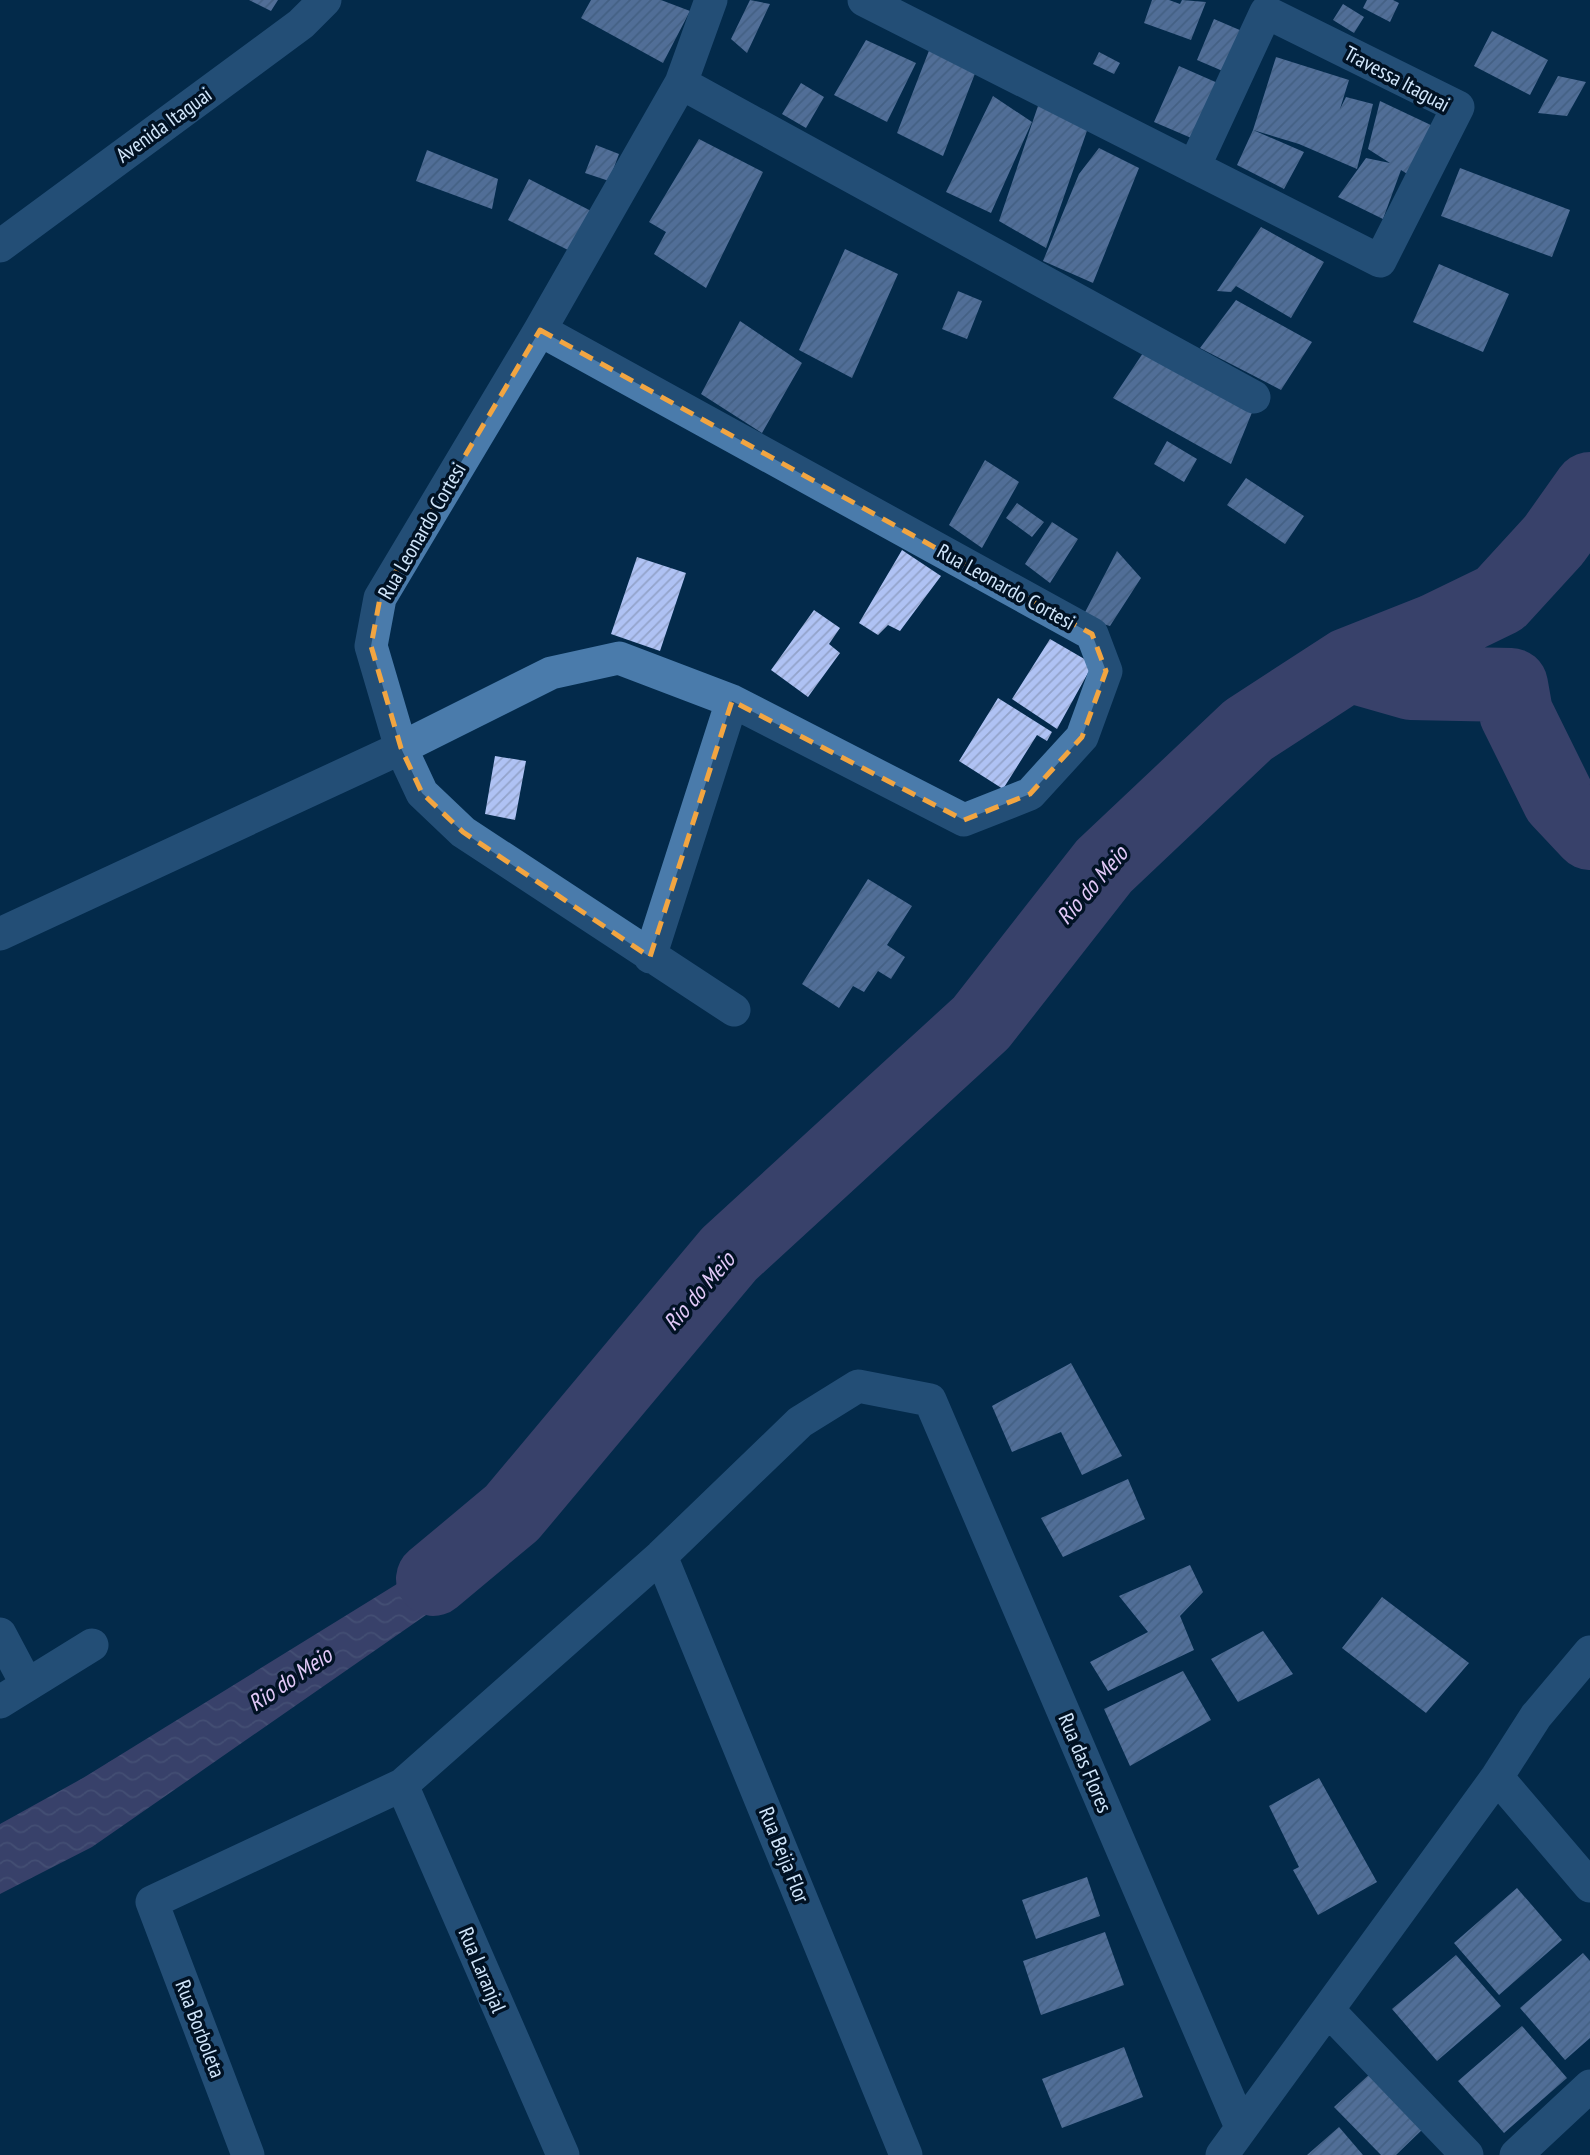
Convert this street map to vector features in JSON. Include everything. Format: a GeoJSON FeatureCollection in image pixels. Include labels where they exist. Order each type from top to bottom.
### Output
{"type":"FeatureCollection","features":[{"type":"Feature","properties":{"kind":"street","name":"Avenida Itaguai"},"geometry":{"type":"LineString","coordinates":[[0,246],[301,24],[325,0]]}},
{"type":"Feature","properties":{"kind":"street","name":"Rua Leonardo Cortesi"},"geometry":{"type":"LineString","coordinates":[[711,0],[681,83],[540,330],[380,598],[372,646],[401,748],[422,793],[463,832],[734,1010]]}},
{"type":"Feature","properties":{"kind":"street","name":"Travessa Itaguai"},"geometry":{"type":"LineString","coordinates":[[864,0],[1194,167],[1380,261],[1458,107],[1266,12],[1194,167]]}},
{"type":"Feature","properties":{"kind":"street"},"geometry":{"type":"LineString","coordinates":[[681,83],[1254,397]]}},
{"type":"Feature","properties":{"kind":"street","name":"Rua Leonardo Cortesi"},"geometry":{"type":"LineString","coordinates":[[0,934],[401,748],[551,673],[619,658],[732,701],[964,820],[1030,794],[1082,737],[1106,671],[1091,634],[540,330]]}},
{"type":"Feature","properties":{"kind":"street"},"geometry":{"type":"LineString","coordinates":[[650,957],[732,701]]}},
{"type":"Feature","properties":{"kind":"street","name":"Rua das Flores"},"geometry":{"type":"LineString","coordinates":[[662,1556],[800,1422],[858,1386],[930,1399],[1241,2127]]}},
{"type":"Feature","properties":{"kind":"street"},"geometry":{"type":"LineString","coordinates":[[402,1784],[662,1556]]}},
{"type":"Feature","properties":{"kind":"street","name":"Rua Beija Flor"},"geometry":{"type":"LineString","coordinates":[[662,1556],[906,2155]]}},
{"type":"Feature","properties":{"kind":"street"},"geometry":{"type":"LineString","coordinates":[[0,1634],[14,1693],[92,1645]]}},
{"type":"Feature","properties":{"kind":"street"},"geometry":{"type":"LineString","coordinates":[[1222,2155],[1497,1777],[1536,1716],[1590,1652]]}},
{"type":"Feature","properties":{"kind":"street"},"geometry":{"type":"LineString","coordinates":[[1497,1777],[1590,1886]]}},
{"type":"Feature","properties":{"kind":"street","name":"Rua Borboleta"},"geometry":{"type":"LineString","coordinates":[[248,2155],[152,1902],[402,1784]]}},
{"type":"Feature","properties":{"kind":"street","name":"Rua Laranjal"},"geometry":{"type":"LineString","coordinates":[[402,1784],[563,2155]]}},
{"type":"Feature","properties":{"kind":"street"},"geometry":{"type":"LineString","coordinates":[[1328,2010],[1467,2155]]}},
{"type":"Feature","properties":{"kind":"street"},"geometry":{"type":"LineString","coordinates":[[1516,2155],[1590,2086]]}},
{"type":"Feature","properties":{"kind":"highlighted area"},"geometry":{"type":"Polygon","coordinates":[[[540,330],[1092,634],[1106,671],[1082,737],[1030,794],[964,820],[732,701],[650,957],[463,832],[422,793],[401,748],[371,646],[380,598],[540,330]]]}},
{"type":"Feature","properties":{"kind":"water"},"geometry":{"type":"Polygon","coordinates":[[[620,1383],[568,1475],[529,1531],[426,1615],[92,1847],[0,1894],[0,1824],[83,1778],[512,1513],[620,1383]]]}},
{"type":"Feature","properties":{"kind":"building"},"geometry":{"type":"Polygon","coordinates":[[[249,0],[278,0],[271,11],[249,0]]]}},
{"type":"Feature","properties":{"kind":"building"},"geometry":{"type":"Polygon","coordinates":[[[591,0],[661,0],[690,11],[663,63],[581,18],[591,0]]]}},
{"type":"Feature","properties":{"kind":"building"},"geometry":{"type":"Polygon","coordinates":[[[750,0],[770,4],[747,53],[731,39],[750,0]]]}},
{"type":"Feature","properties":{"kind":"building"},"geometry":{"type":"Polygon","coordinates":[[[1152,0],[1169,0],[1180,4],[1182,0],[1206,2],[1191,40],[1144,23],[1152,0]]]}},
{"type":"Feature","properties":{"kind":"building"},"geometry":{"type":"Polygon","coordinates":[[[1367,0],[1393,0],[1399,3],[1390,22],[1363,8],[1367,0]]]}},
{"type":"Feature","properties":{"kind":"building"},"geometry":{"type":"Polygon","coordinates":[[[1343,4],[1364,17],[1354,33],[1333,20],[1343,4]]]}},
{"type":"Feature","properties":{"kind":"building"},"geometry":{"type":"Polygon","coordinates":[[[1214,19],[1242,31],[1225,72],[1197,60],[1214,19]]]}},
{"type":"Feature","properties":{"kind":"building"},"geometry":{"type":"Polygon","coordinates":[[[1492,31],[1548,60],[1530,95],[1474,66],[1492,31]]]}},
{"type":"Feature","properties":{"kind":"building"},"geometry":{"type":"Polygon","coordinates":[[[866,40],[916,63],[887,122],[834,95],[866,40]]]}},
{"type":"Feature","properties":{"kind":"building"},"geometry":{"type":"Polygon","coordinates":[[[930,48],[976,71],[943,156],[897,133],[930,48]]]}},
{"type":"Feature","properties":{"kind":"building"},"geometry":{"type":"Polygon","coordinates":[[[1099,52],[1120,63],[1114,74],[1093,64],[1099,52]]]}},
{"type":"Feature","properties":{"kind":"building"},"geometry":{"type":"Polygon","coordinates":[[[1276,57],[1349,80],[1340,109],[1346,97],[1373,104],[1357,169],[1299,144],[1253,130],[1276,57]]]}},
{"type":"Feature","properties":{"kind":"building"},"geometry":{"type":"Polygon","coordinates":[[[1179,66],[1220,84],[1196,140],[1154,122],[1179,66]]]}},
{"type":"Feature","properties":{"kind":"building"},"geometry":{"type":"Polygon","coordinates":[[[1558,76],[1586,82],[1567,116],[1538,113],[1558,76]]]}},
{"type":"Feature","properties":{"kind":"building"},"geometry":{"type":"Polygon","coordinates":[[[801,83],[824,97],[806,128],[782,114],[801,83]]]}},
{"type":"Feature","properties":{"kind":"building"},"geometry":{"type":"Polygon","coordinates":[[[993,96],[1032,122],[991,213],[946,192],[993,96]]]}},
{"type":"Feature","properties":{"kind":"building"},"geometry":{"type":"Polygon","coordinates":[[[1040,100],[1089,125],[1046,248],[999,221],[1040,100]]]}},
{"type":"Feature","properties":{"kind":"building"},"geometry":{"type":"Polygon","coordinates":[[[1380,101],[1435,127],[1412,177],[1401,170],[1383,219],[1338,197],[1366,158],[1390,163],[1368,149],[1380,101]]]}},
{"type":"Feature","properties":{"kind":"building"},"geometry":{"type":"Polygon","coordinates":[[[1253,130],[1304,152],[1284,189],[1237,165],[1253,130]]]}},
{"type":"Feature","properties":{"kind":"building"},"geometry":{"type":"Polygon","coordinates":[[[699,139],[763,172],[706,288],[654,254],[666,232],[649,222],[699,139]]]}},
{"type":"Feature","properties":{"kind":"building"},"geometry":{"type":"Polygon","coordinates":[[[596,145],[619,154],[609,181],[585,173],[596,145]]]}},
{"type":"Feature","properties":{"kind":"building"},"geometry":{"type":"Polygon","coordinates":[[[1099,148],[1139,168],[1093,283],[1043,261],[1079,174],[1099,148]]]}},
{"type":"Feature","properties":{"kind":"building"},"geometry":{"type":"Polygon","coordinates":[[[427,150],[498,179],[492,209],[416,181],[427,150]]]}},
{"type":"Feature","properties":{"kind":"building"},"geometry":{"type":"Polygon","coordinates":[[[1460,168],[1570,210],[1552,257],[1441,216],[1460,168]]]}},
{"type":"Feature","properties":{"kind":"building"},"geometry":{"type":"Polygon","coordinates":[[[529,179],[595,213],[574,253],[508,220],[529,179]]]}},
{"type":"Feature","properties":{"kind":"building"},"geometry":{"type":"Polygon","coordinates":[[[1261,227],[1324,262],[1291,318],[1236,286],[1231,292],[1217,291],[1261,227]]]}},
{"type":"Feature","properties":{"kind":"building"},"geometry":{"type":"Polygon","coordinates":[[[845,249],[898,274],[852,378],[799,350],[845,249]]]}},
{"type":"Feature","properties":{"kind":"building"},"geometry":{"type":"Polygon","coordinates":[[[1439,264],[1509,294],[1483,352],[1413,322],[1439,264]]]}},
{"type":"Feature","properties":{"kind":"building"},"geometry":{"type":"Polygon","coordinates":[[[958,291],[982,301],[967,339],[942,329],[958,291]]]}},
{"type":"Feature","properties":{"kind":"building"},"geometry":{"type":"Polygon","coordinates":[[[1236,300],[1312,342],[1281,390],[1200,348],[1236,300]]]}},
{"type":"Feature","properties":{"kind":"building"},"geometry":{"type":"Polygon","coordinates":[[[740,321],[802,363],[762,433],[701,394],[740,321]]]}},
{"type":"Feature","properties":{"kind":"building"},"geometry":{"type":"Polygon","coordinates":[[[1147,347],[1253,410],[1231,464],[1113,398],[1147,347]]]}},
{"type":"Feature","properties":{"kind":"building"},"geometry":{"type":"Polygon","coordinates":[[[1167,441],[1197,459],[1184,482],[1154,464],[1167,441]]]}},
{"type":"Feature","properties":{"kind":"building"},"geometry":{"type":"Polygon","coordinates":[[[985,460],[1019,482],[982,548],[949,525],[985,460]]]}},
{"type":"Feature","properties":{"kind":"building"},"geometry":{"type":"Polygon","coordinates":[[[1246,478],[1304,516],[1285,544],[1227,505],[1246,478]]]}},
{"type":"Feature","properties":{"kind":"building"},"geometry":{"type":"Polygon","coordinates":[[[1017,503],[1044,522],[1032,537],[1006,518],[1017,503]]]}},
{"type":"Feature","properties":{"kind":"building"},"geometry":{"type":"Polygon","coordinates":[[[1052,522],[1078,539],[1050,583],[1025,564],[1052,522]]]}},
{"type":"Feature","properties":{"kind":"building"},"geometry":{"type":"Polygon","coordinates":[[[902,550],[941,576],[900,631],[888,625],[878,635],[859,623],[902,550]]]}},
{"type":"Feature","properties":{"kind":"building"},"geometry":{"type":"Polygon","coordinates":[[[1117,551],[1141,578],[1110,626],[1082,618],[1117,551]]]}},
{"type":"Feature","properties":{"kind":"building"},"geometry":{"type":"Polygon","coordinates":[[[637,557],[686,573],[660,651],[611,634],[637,557]]]}},
{"type":"Feature","properties":{"kind":"building"},"geometry":{"type":"Polygon","coordinates":[[[814,610],[840,628],[829,644],[840,653],[808,697],[771,670],[814,610]]]}},
{"type":"Feature","properties":{"kind":"building"},"geometry":{"type":"Polygon","coordinates":[[[1050,639],[1093,664],[1057,729],[1012,699],[1050,639]]]}},
{"type":"Feature","properties":{"kind":"building"},"geometry":{"type":"Polygon","coordinates":[[[998,698],[1052,732],[1047,741],[1037,735],[1003,789],[959,761],[998,698]]]}},
{"type":"Feature","properties":{"kind":"building"},"geometry":{"type":"Polygon","coordinates":[[[495,756],[526,761],[515,820],[485,814],[495,756]]]}},
{"type":"Feature","properties":{"kind":"building"},"geometry":{"type":"Polygon","coordinates":[[[868,879],[912,906],[887,945],[905,957],[891,979],[878,971],[864,992],[853,986],[839,1008],[802,984],[868,879]]]}},
{"type":"Feature","properties":{"kind":"building"},"geometry":{"type":"Polygon","coordinates":[[[1071,1363],[1122,1456],[1082,1475],[1061,1432],[1012,1452],[992,1406],[1071,1363]]]}},
{"type":"Feature","properties":{"kind":"building"},"geometry":{"type":"Polygon","coordinates":[[[1128,1479],[1145,1519],[1063,1557],[1041,1518],[1128,1479]]]}},
{"type":"Feature","properties":{"kind":"building"},"geometry":{"type":"Polygon","coordinates":[[[1190,1565],[1203,1592],[1180,1616],[1194,1650],[1108,1691],[1090,1662],[1148,1632],[1119,1596],[1190,1565]]]}},
{"type":"Feature","properties":{"kind":"building"},"geometry":{"type":"Polygon","coordinates":[[[1382,1597],[1469,1663],[1426,1713],[1342,1648],[1382,1597]]]}},
{"type":"Feature","properties":{"kind":"building"},"geometry":{"type":"Polygon","coordinates":[[[1263,1631],[1293,1674],[1238,1702],[1211,1659],[1263,1631]]]}},
{"type":"Feature","properties":{"kind":"building"},"geometry":{"type":"Polygon","coordinates":[[[1183,1671],[1211,1720],[1130,1766],[1104,1709],[1183,1671]]]}},
{"type":"Feature","properties":{"kind":"building"},"geometry":{"type":"Polygon","coordinates":[[[1319,1778],[1377,1882],[1318,1915],[1293,1870],[1299,1867],[1269,1806],[1319,1778]]]}},
{"type":"Feature","properties":{"kind":"building"},"geometry":{"type":"Polygon","coordinates":[[[1087,1877],[1100,1916],[1036,1939],[1022,1900],[1087,1877]]]}},
{"type":"Feature","properties":{"kind":"building"},"geometry":{"type":"Polygon","coordinates":[[[1517,1888],[1562,1940],[1499,1995],[1454,1943],[1517,1888]]]}},
{"type":"Feature","properties":{"kind":"building"},"geometry":{"type":"Polygon","coordinates":[[[1105,1932],[1124,1985],[1041,2015],[1023,1961],[1105,1932]]]}},
{"type":"Feature","properties":{"kind":"building"},"geometry":{"type":"Polygon","coordinates":[[[1583,1953],[1590,1961],[1590,2038],[1565,2060],[1520,2008],[1583,1953]]]}},
{"type":"Feature","properties":{"kind":"building"},"geometry":{"type":"Polygon","coordinates":[[[1456,1955],[1501,2006],[1437,2061],[1392,2009],[1456,1955]]]}},
{"type":"Feature","properties":{"kind":"building"},"geometry":{"type":"Polygon","coordinates":[[[1522,2026],[1567,2078],[1504,2133],[1458,2081],[1522,2026]]]}},
{"type":"Feature","properties":{"kind":"building"},"geometry":{"type":"Polygon","coordinates":[[[1124,2047],[1143,2097],[1062,2128],[1042,2079],[1124,2047]]]}},
{"type":"Feature","properties":{"kind":"building"},"geometry":{"type":"Polygon","coordinates":[[[1372,2072],[1425,2127],[1396,2155],[1381,2155],[1334,2107],[1372,2072]]]}},
{"type":"Feature","properties":{"kind":"building"},"geometry":{"type":"Polygon","coordinates":[[[1339,2127],[1363,2155],[1307,2155],[1339,2127]]]}},
{"type":"Feature","properties":{"kind":"waterway","name":"Rio do Meio"},"geometry":{"type":"LineString","coordinates":[[433,1579],[512,1513],[729,1254],[981,1023],[1104,866],[1248,730],[1348,665],[1434,631],[1500,599],[1554,540],[1590,489]]}},
{"type":"Feature","properties":{"kind":"waterway"},"geometry":{"type":"LineString","coordinates":[[1348,665],[1411,683],[1511,685],[1516,713],[1559,800],[1590,833]]}}]}
